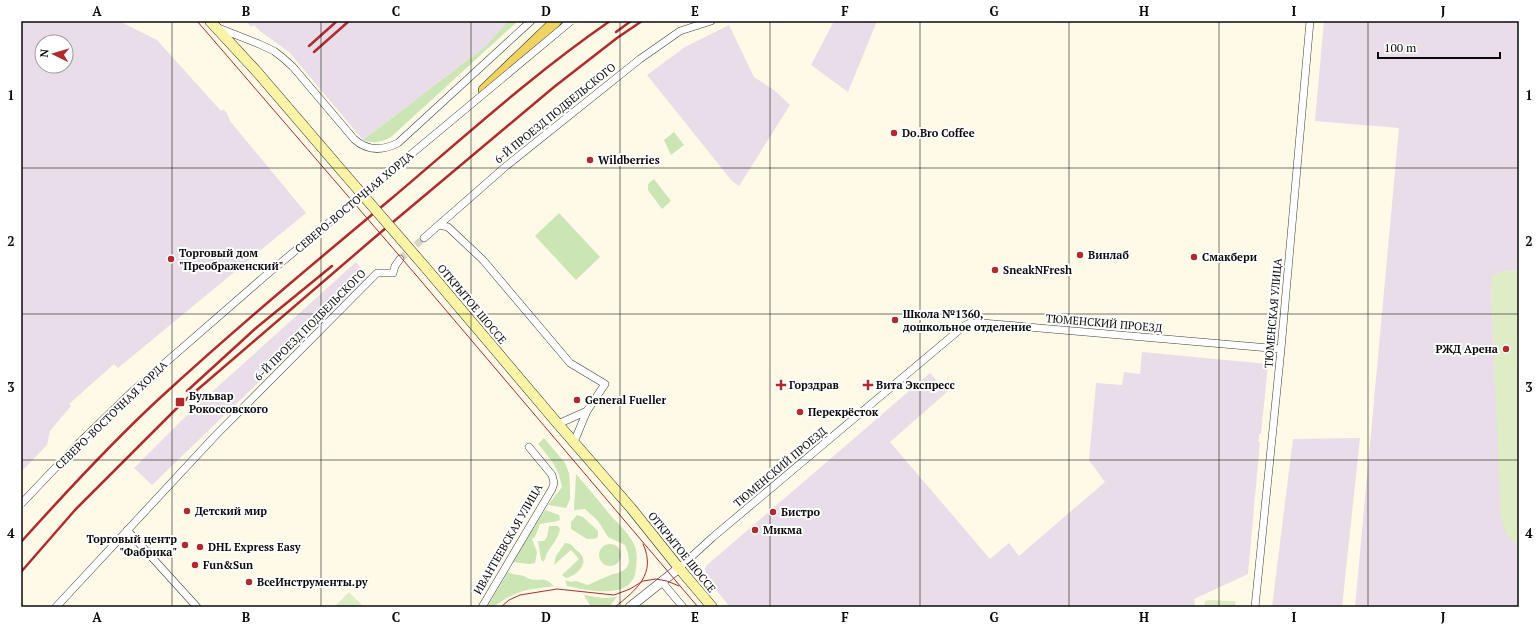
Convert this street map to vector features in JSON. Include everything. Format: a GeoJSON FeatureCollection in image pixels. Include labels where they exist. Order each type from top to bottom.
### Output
{"type":"FeatureCollection","features":[{"type":"Feature","properties":{"kind":"main road","name":"СЕВЕРО-ВОСТОЧНАЯ ХОРДА"},"geometry":{"type":"LineString","coordinates":[[21,504],[76,443],[133,389],[277,264],[475,99],[556,21]]}},
{"type":"Feature","properties":{"kind":"main road","name":"ОТКРЫТОЕ ШОССЕ"},"geometry":{"type":"LineString","coordinates":[[212,24],[258,73],[425,267],[631,508],[712,607]]}},
{"type":"Feature","properties":{"kind":"street"},"geometry":{"type":"LineString","coordinates":[[212,24],[274,51],[293,67],[354,139],[365,147],[374,149],[389,147],[398,143],[531,21]]}},
{"type":"Feature","properties":{"kind":"street","name":"СЕВЕРО-ВОСТОЧНАЯ ХОРДА"},"geometry":{"type":"LineString","coordinates":[[21,504],[78,444],[140,384],[265,276],[571,21]]}},
{"type":"Feature","properties":{"kind":"street","name":"6-Й ПРОЕЗД ПОДБЕЛЬСКОГО"},"geometry":{"type":"LineString","coordinates":[[424,238],[505,167],[640,58],[680,31],[711,21]]}},
{"type":"Feature","properties":{"kind":"street","name":"ТЮМЕНСКАЯ УЛИЦА"},"geometry":{"type":"LineString","coordinates":[[1255,607],[1281,349],[1310,21]]}},
{"type":"Feature","properties":{"kind":"street"},"geometry":{"type":"LineString","coordinates":[[439,225],[448,227],[483,260],[570,363],[605,384],[587,411],[574,442]]}},
{"type":"Feature","properties":{"kind":"street","name":"6-Й ПРОЕЗД ПОДБЕЛЬСКОГО"},"geometry":{"type":"LineString","coordinates":[[56,607],[215,436],[377,273],[394,276],[395,266],[400,260]]}},
{"type":"Feature","properties":{"kind":"street","name":"ТЮМЕНСКИЙ ПРОЕЗД"},"geometry":{"type":"LineString","coordinates":[[679,568],[713,537],[964,326],[970,323],[989,323],[1281,349]]}},
{"type":"Feature","properties":{"kind":"street"},"geometry":{"type":"LineString","coordinates":[[558,424],[587,411]]}},
{"type":"Feature","properties":{"kind":"street","name":"ИВАНТЕЕВСКАЯ УЛИЦА"},"geometry":{"type":"LineString","coordinates":[[482,607],[554,484],[552,475],[529,447]]}},
{"type":"Feature","properties":{"kind":"street"},"geometry":{"type":"LineString","coordinates":[[127,530],[197,607]]}},
{"type":"Feature","properties":{"kind":"street"},"geometry":{"type":"LineString","coordinates":[[630,607],[679,568]]}},
{"type":"Feature","properties":{"kind":"street"},"geometry":{"type":"LineString","coordinates":[[662,582],[683,607]]}},
{"type":"Feature","properties":{"kind":"shaded area"},"geometry":{"type":"Polygon","coordinates":[[[21,21],[119,21],[157,40],[221,111],[223,109],[227,113],[230,121],[306,213],[118,368],[114,364],[69,404],[71,406],[50,431],[47,445],[21,472],[21,21]]]}},
{"type":"Feature","properties":{"kind":"shaded area"},"geometry":{"type":"Polygon","coordinates":[[[246,21],[508,21],[485,47],[363,140],[289,52],[261,32],[254,25],[251,27],[246,21]]]}},
{"type":"Feature","properties":{"kind":"shaded area"},"geometry":{"type":"Polygon","coordinates":[[[831,21],[877,21],[848,92],[811,65],[833,23],[831,21]]]}},
{"type":"Feature","properties":{"kind":"shaded area"},"geometry":{"type":"Polygon","coordinates":[[[1324,21],[1519,21],[1519,270],[1500,272],[1491,285],[1497,412],[1514,542],[1519,545],[1519,607],[1355,607],[1399,128],[1315,121],[1324,21]]]}},
{"type":"Feature","properties":{"kind":"shaded area"},"geometry":{"type":"Polygon","coordinates":[[[729,25],[754,77],[774,90],[790,105],[739,186],[732,181],[647,75],[685,47],[729,25]]]}},
{"type":"Feature","properties":{"kind":"shaded area"},"geometry":{"type":"Polygon","coordinates":[[[356,262],[368,277],[152,485],[134,468],[193,409],[356,262]]]}},
{"type":"Feature","properties":{"kind":"shaded area"},"geometry":{"type":"Polygon","coordinates":[[[1142,352],[1268,364],[1261,434],[1259,434],[1258,442],[1260,442],[1248,574],[1194,599],[1195,605],[1191,607],[730,607],[707,579],[705,569],[707,565],[930,373],[947,392],[890,442],[990,559],[1009,543],[1019,556],[1105,482],[1089,460],[1096,383],[1122,385],[1124,372],[1140,374],[1142,352]]]}},
{"type":"Feature","properties":{"kind":"shaded area"},"geometry":{"type":"Polygon","coordinates":[[[1360,438],[1342,607],[1272,607],[1293,439],[1360,438]]]}},
{"type":"Feature","properties":{"kind":"green space"},"geometry":{"type":"Polygon","coordinates":[[[508,21],[518,21],[391,137],[377,142],[363,140],[485,47],[508,21]]]}},
{"type":"Feature","properties":{"kind":"green space"},"geometry":{"type":"Polygon","coordinates":[[[674,132],[684,145],[671,155],[664,140],[674,132]]]}},
{"type":"Feature","properties":{"kind":"green space"},"geometry":{"type":"Polygon","coordinates":[[[654,179],[671,201],[662,209],[648,190],[648,184],[654,179]]]}},
{"type":"Feature","properties":{"kind":"green space"},"geometry":{"type":"Polygon","coordinates":[[[559,213],[600,257],[576,280],[535,236],[559,213]]]}},
{"type":"Feature","properties":{"kind":"green space","name":"РЖД Арена"},"geometry":{"type":"Polygon","coordinates":[[[1519,270],[1519,545],[1507,534],[1501,519],[1491,285],[1493,276],[1500,272],[1519,270]]]}},
{"type":"Feature","properties":{"kind":"green space"},"geometry":{"type":"Polygon","coordinates":[[[544,438],[565,463],[569,473],[570,499],[566,508],[548,505],[562,487],[556,468],[538,444],[544,438]]]}},
{"type":"Feature","properties":{"kind":"green space"},"geometry":{"type":"Polygon","coordinates":[[[576,474],[627,533],[635,546],[637,560],[633,579],[627,586],[619,590],[597,591],[567,586],[565,580],[571,582],[576,581],[588,585],[612,574],[618,573],[627,567],[629,560],[625,545],[608,537],[598,521],[585,509],[574,510],[576,474]]]}},
{"type":"Feature","properties":{"kind":"green space"},"geometry":{"type":"Polygon","coordinates":[[[545,510],[559,515],[560,520],[540,524],[535,537],[532,539],[537,552],[535,563],[529,564],[512,562],[545,510]]]}},
{"type":"Feature","properties":{"kind":"green space"},"geometry":{"type":"Polygon","coordinates":[[[577,515],[583,517],[598,531],[598,537],[594,539],[587,539],[571,529],[571,522],[577,515]]]}},
{"type":"Feature","properties":{"kind":"green space"},"geometry":{"type":"Polygon","coordinates":[[[549,526],[558,526],[560,529],[543,562],[541,559],[538,541],[544,541],[547,537],[549,526]]]}},
{"type":"Feature","properties":{"kind":"green space"},"geometry":{"type":"Polygon","coordinates":[[[565,543],[572,545],[581,554],[583,560],[582,567],[573,576],[566,578],[562,575],[579,559],[571,550],[554,565],[556,556],[565,543]]]}},
{"type":"Feature","properties":{"kind":"green space"},"geometry":{"type":"Polygon","coordinates":[[[610,544],[618,547],[621,555],[618,563],[610,566],[602,563],[599,555],[602,547],[610,544]]]}},
{"type":"Feature","properties":{"kind":"green space"},"geometry":{"type":"Polygon","coordinates":[[[508,572],[524,576],[529,579],[544,580],[554,586],[522,591],[509,596],[494,606],[487,607],[508,572]]]}},
{"type":"Feature","properties":{"kind":"green space"},"geometry":{"type":"Polygon","coordinates":[[[349,592],[364,607],[334,607],[349,592]]]}},
{"type":"Feature","properties":{"kind":"green space"},"geometry":{"type":"Polygon","coordinates":[[[584,595],[603,598],[617,597],[609,607],[591,607],[584,595]]]}},
{"type":"Feature","properties":{"kind":"green space"},"geometry":{"type":"Polygon","coordinates":[[[1205,601],[1235,601],[1236,607],[1204,607],[1205,601]]]}},
{"type":"Feature","properties":{"kind":"tunnel"},"geometry":{"type":"LineString","coordinates":[[400,259],[424,238]]}},
{"type":"Feature","properties":{"kind":"tram line"},"geometry":{"type":"LineString","coordinates":[[197,21],[416,275],[698,607]]}},
{"type":"Feature","properties":{"kind":"tram line"},"geometry":{"type":"LineString","coordinates":[[615,607],[637,588],[646,573],[647,555],[643,544]]}},
{"type":"Feature","properties":{"kind":"tram line"},"geometry":{"type":"LineString","coordinates":[[501,607],[509,600],[520,595],[557,589],[614,595],[630,589],[643,581],[656,579],[667,581],[679,586]]}},
{"type":"Feature","properties":{"kind":"railway"},"geometry":{"type":"LineString","coordinates":[[309,46],[337,21]]}},
{"type":"Feature","properties":{"kind":"railway"},"geometry":{"type":"LineString","coordinates":[[314,52],[349,21]]}},
{"type":"Feature","properties":{"kind":"railway"},"geometry":{"type":"LineString","coordinates":[[21,542],[107,449],[161,397],[218,346],[526,84],[581,41],[610,21]]}},
{"type":"Feature","properties":{"kind":"railway"},"geometry":{"type":"LineString","coordinates":[[616,32],[631,21]]}},
{"type":"Feature","properties":{"kind":"railway"},"geometry":{"type":"LineString","coordinates":[[21,572],[75,510],[182,403],[374,238],[554,87],[617,38],[642,21]]}},
{"type":"Feature","properties":{"kind":"railway"},"geometry":{"type":"LineString","coordinates":[[187,391],[256,328],[332,266]]}},
{"type":"Feature","properties":{"kind":"place","name":"Do.Bro Coffee"},"geometry":{"type":"Point","coordinates":[894,133]}},
{"type":"Feature","properties":{"kind":"place","name":"Wildberries"},"geometry":{"type":"Point","coordinates":[590,160]}},
{"type":"Feature","properties":{"kind":"place","name":"Винлаб"},"geometry":{"type":"Point","coordinates":[1080,255]}},
{"type":"Feature","properties":{"kind":"place","name":"Смакбери"},"geometry":{"type":"Point","coordinates":[1194,257]}},
{"type":"Feature","properties":{"kind":"place","name":"Торговый дом \"Преображенский\""},"geometry":{"type":"Point","coordinates":[171,259]}},
{"type":"Feature","properties":{"kind":"place","name":"SneakNFresh"},"geometry":{"type":"Point","coordinates":[995,270]}},
{"type":"Feature","properties":{"kind":"place","name":"Школа №1360, дошкольное отделение"},"geometry":{"type":"Point","coordinates":[895,320]}},
{"type":"Feature","properties":{"kind":"place","name":"РЖД Арена"},"geometry":{"type":"Point","coordinates":[1506,349]}},
{"type":"Feature","properties":{"kind":"place","name":"Горздрав"},"geometry":{"type":"Point","coordinates":[781,385]}},
{"type":"Feature","properties":{"kind":"place","name":"Вита Экспресс"},"geometry":{"type":"Point","coordinates":[868,385]}},
{"type":"Feature","properties":{"kind":"place","name":"General Fueller"},"geometry":{"type":"Point","coordinates":[577,400]}},
{"type":"Feature","properties":{"kind":"place","name":"Бульвар Рокоссовского"},"geometry":{"type":"Point","coordinates":[180,402]}},
{"type":"Feature","properties":{"kind":"place","name":"Перекрёсток"},"geometry":{"type":"Point","coordinates":[800,412]}},
{"type":"Feature","properties":{"kind":"place","name":"Детский мир"},"geometry":{"type":"Point","coordinates":[187,511]}},
{"type":"Feature","properties":{"kind":"place","name":"Бистро"},"geometry":{"type":"Point","coordinates":[773,512]}},
{"type":"Feature","properties":{"kind":"place","name":"Микма"},"geometry":{"type":"Point","coordinates":[755,530]}},
{"type":"Feature","properties":{"kind":"place","name":"Торговый центр \"Фабрика\""},"geometry":{"type":"Point","coordinates":[185,545]}},
{"type":"Feature","properties":{"kind":"place","name":"DHL Express Easy"},"geometry":{"type":"Point","coordinates":[200,547]}},
{"type":"Feature","properties":{"kind":"place","name":"Fun&Sun"},"geometry":{"type":"Point","coordinates":[195,565]}},
{"type":"Feature","properties":{"kind":"place","name":"ВсеИнструменты.ру"},"geometry":{"type":"Point","coordinates":[249,582]}}]}
